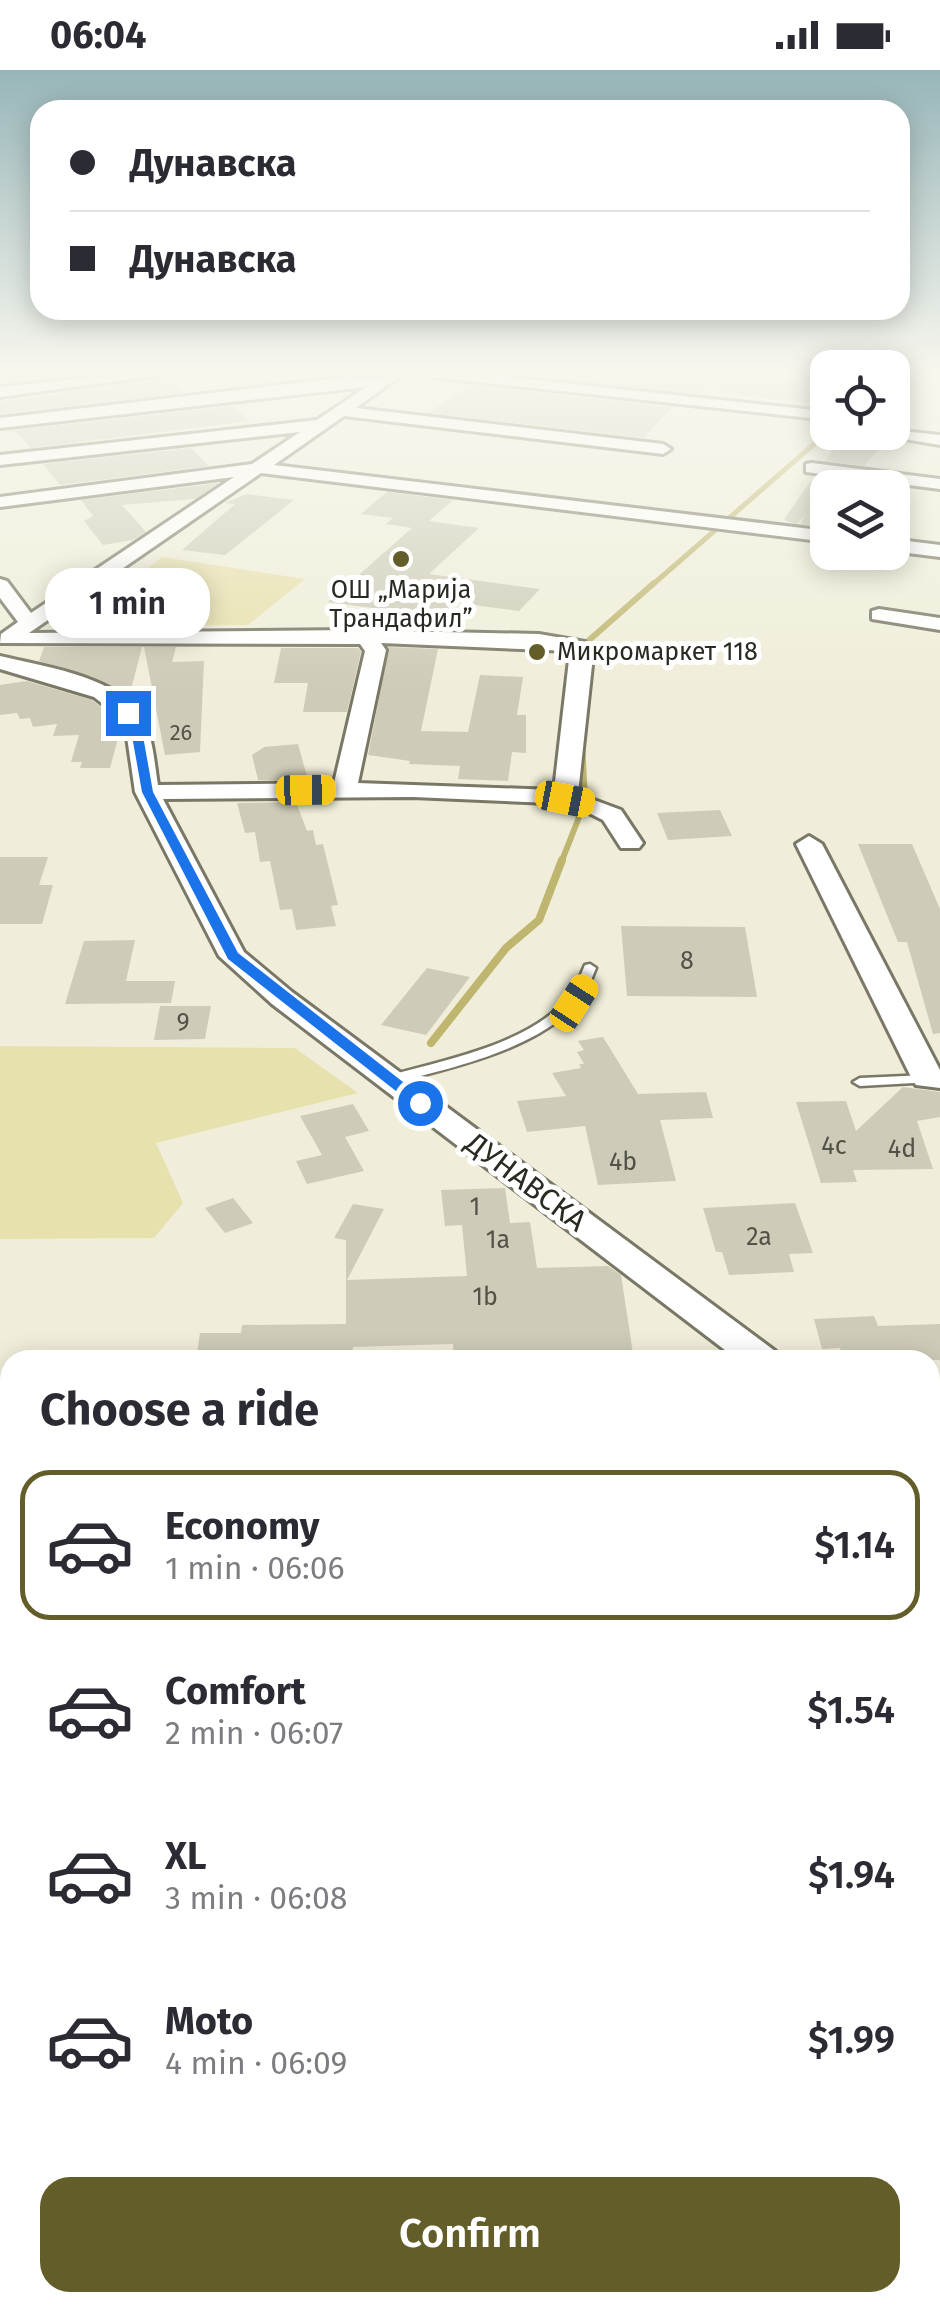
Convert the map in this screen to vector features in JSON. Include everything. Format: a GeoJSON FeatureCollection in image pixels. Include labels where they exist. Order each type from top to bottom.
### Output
{"type":"FeatureCollection","features":[{"type":"Feature","properties":{"kind":"street"},"geometry":{"type":"LineString","coordinates":[[0,502],[186,478]]}},
{"type":"Feature","properties":{"kind":"street"},"geometry":{"type":"LineString","coordinates":[[2,648],[246,478]]}},
{"type":"Feature","properties":{"kind":"street"},"geometry":{"type":"LineString","coordinates":[[339,478],[810,535]]}},
{"type":"Feature","properties":{"kind":"street"},"geometry":{"type":"LineString","coordinates":[[889,478],[940,484]]}},
{"type":"Feature","properties":{"kind":"street"},"geometry":{"type":"LineString","coordinates":[[910,547],[940,551]]}},
{"type":"Feature","properties":{"kind":"street"},"geometry":{"type":"LineString","coordinates":[[0,585],[30,625]]}},
{"type":"Feature","properties":{"kind":"street"},"geometry":{"type":"LineString","coordinates":[[879,615],[940,624]]}},
{"type":"Feature","properties":{"kind":"street"},"geometry":{"type":"LineString","coordinates":[[2,648],[351,636],[539,640],[578,646],[583,656],[565,799]]}},
{"type":"Feature","properties":{"kind":"street"},"geometry":{"type":"LineString","coordinates":[[346,790],[376,650],[367,640],[351,636]]}},
{"type":"Feature","properties":{"kind":"street","name":"ДУНАВСКА"},"geometry":{"type":"LineString","coordinates":[[2,648],[44,673],[102,692],[128,713],[138,736],[148,792],[232,956],[749,1350]]}},
{"type":"Feature","properties":{"kind":"street"},"geometry":{"type":"LineString","coordinates":[[0,678],[44,673]]}},
{"type":"Feature","properties":{"kind":"street"},"geometry":{"type":"LineString","coordinates":[[148,792],[488,792],[565,799],[612,816],[630,843]]}},
{"type":"Feature","properties":{"kind":"street"},"geometry":{"type":"LineString","coordinates":[[809,844],[933,1079]]}},
{"type":"Feature","properties":{"kind":"lane"},"geometry":{"type":"LineString","coordinates":[[390,1080],[544,1026],[574,1003],[590,968]]}},
{"type":"Feature","properties":{"kind":"lane"},"geometry":{"type":"LineString","coordinates":[[860,1082],[933,1079]]}},
{"type":"Feature","properties":{"kind":"shaded area"},"geometry":{"type":"Polygon","coordinates":[[[162,557],[305,579],[248,625],[75,626],[162,557]]]}},
{"type":"Feature","properties":{"kind":"shaded area"},"geometry":{"type":"Polygon","coordinates":[[[0,1046],[295,1048],[358,1093],[156,1143],[183,1203],[154,1238],[0,1239],[0,1046]]]}},
{"type":"Feature","properties":{"kind":"building"},"geometry":{"type":"Polygon","coordinates":[[[54,478],[118,478],[60,485],[54,478]]]}},
{"type":"Feature","properties":{"kind":"building"},"geometry":{"type":"Polygon","coordinates":[[[219,483],[195,499],[122,505],[146,532],[133,540],[103,545],[84,521],[93,516],[81,500],[219,483]]]}},
{"type":"Feature","properties":{"kind":"building"},"geometry":{"type":"Polygon","coordinates":[[[810,483],[810,525],[800,524],[806,514],[797,524],[784,519],[810,483]]]}},
{"type":"Feature","properties":{"kind":"building"},"geometry":{"type":"Polygon","coordinates":[[[387,492],[453,500],[429,521],[479,528],[429,574],[540,589],[519,611],[450,602],[447,618],[328,602],[412,528],[386,524],[393,518],[361,514],[387,492]]]}},
{"type":"Feature","properties":{"kind":"building"},"geometry":{"type":"Polygon","coordinates":[[[246,494],[294,500],[225,555],[182,550],[235,504],[225,503],[246,494]]]}},
{"type":"Feature","properties":{"kind":"building"},"geometry":{"type":"Polygon","coordinates":[[[44,647],[142,647],[129,697],[93,677],[39,661],[44,647]]]}},
{"type":"Feature","properties":{"kind":"building"},"geometry":{"type":"Polygon","coordinates":[[[144,647],[176,647],[172,662],[204,661],[200,752],[165,755],[144,647]]]}},
{"type":"Feature","properties":{"kind":"building"},"geometry":{"type":"Polygon","coordinates":[[[389,647],[438,649],[421,731],[468,732],[480,675],[523,677],[517,715],[526,715],[526,753],[512,752],[508,781],[458,779],[460,766],[409,764],[410,761],[368,755],[389,647]]]}},
{"type":"Feature","properties":{"kind":"building"},"geometry":{"type":"Polygon","coordinates":[[[281,648],[358,648],[361,652],[347,712],[303,712],[308,683],[274,683],[281,648]]]}},
{"type":"Feature","properties":{"kind":"building"},"geometry":{"type":"Polygon","coordinates":[[[27,681],[92,700],[115,718],[120,731],[110,768],[80,768],[82,762],[71,762],[79,735],[53,736],[57,724],[33,727],[30,718],[20,719],[17,713],[0,715],[0,685],[27,681]]]}},
{"type":"Feature","properties":{"kind":"building"},"geometry":{"type":"Polygon","coordinates":[[[298,744],[308,780],[258,780],[252,755],[264,747],[298,744]]]}},
{"type":"Feature","properties":{"kind":"building"},"geometry":{"type":"Polygon","coordinates":[[[296,802],[307,831],[313,830],[316,845],[323,844],[338,905],[331,906],[336,926],[296,930],[292,909],[280,910],[270,861],[260,862],[255,832],[245,833],[237,803],[296,802]]]}},
{"type":"Feature","properties":{"kind":"building"},"geometry":{"type":"Polygon","coordinates":[[[720,810],[732,836],[668,840],[657,813],[720,810]]]}},
{"type":"Feature","properties":{"kind":"building"},"geometry":{"type":"Polygon","coordinates":[[[858,844],[912,844],[940,909],[940,1033],[933,1034],[907,942],[898,942],[858,844]]]}},
{"type":"Feature","properties":{"kind":"building"},"geometry":{"type":"Polygon","coordinates":[[[0,857],[48,857],[39,885],[53,885],[42,924],[0,924],[0,857]]]}},
{"type":"Feature","properties":{"kind":"building"},"geometry":{"type":"Polygon","coordinates":[[[621,926],[745,927],[757,997],[627,996],[621,926]]]}},
{"type":"Feature","properties":{"kind":"building"},"geometry":{"type":"Polygon","coordinates":[[[135,940],[126,981],[175,981],[171,1003],[65,1004],[84,941],[135,940]]]}},
{"type":"Feature","properties":{"kind":"building"},"geometry":{"type":"Polygon","coordinates":[[[427,968],[470,977],[426,1035],[381,1025],[427,968]]]}},
{"type":"Feature","properties":{"kind":"building"},"geometry":{"type":"Polygon","coordinates":[[[160,1006],[211,1006],[205,1039],[154,1040],[160,1006]]]}},
{"type":"Feature","properties":{"kind":"building"},"geometry":{"type":"Polygon","coordinates":[[[603,1037],[638,1094],[706,1092],[713,1118],[660,1120],[676,1181],[598,1185],[585,1126],[527,1132],[517,1101],[566,1096],[552,1073],[581,1068],[579,1064],[584,1064],[577,1052],[584,1050],[578,1041],[603,1037]]]}},
{"type":"Feature","properties":{"kind":"building"},"geometry":{"type":"Polygon","coordinates":[[[903,1087],[940,1092],[940,1117],[917,1121],[933,1169],[853,1170],[857,1182],[821,1183],[796,1102],[846,1101],[856,1131],[903,1087]]]}},
{"type":"Feature","properties":{"kind":"building"},"geometry":{"type":"Polygon","coordinates":[[[353,1104],[369,1131],[345,1137],[364,1171],[307,1184],[296,1161],[322,1155],[300,1116],[353,1104]]]}},
{"type":"Feature","properties":{"kind":"building"},"geometry":{"type":"Polygon","coordinates":[[[505,1188],[510,1223],[530,1222],[537,1268],[608,1266],[621,1275],[632,1350],[453,1350],[453,1344],[353,1350],[197,1350],[200,1333],[241,1333],[242,1325],[346,1324],[346,1240],[334,1238],[353,1204],[384,1209],[347,1280],[467,1276],[462,1225],[445,1226],[441,1190],[505,1188]]]}},
{"type":"Feature","properties":{"kind":"building"},"geometry":{"type":"Polygon","coordinates":[[[233,1198],[253,1223],[225,1233],[205,1208],[233,1198]]]}},
{"type":"Feature","properties":{"kind":"building"},"geometry":{"type":"Polygon","coordinates":[[[795,1203],[813,1253],[789,1254],[794,1272],[729,1275],[722,1252],[716,1252],[703,1208],[795,1203]]]}},
{"type":"Feature","properties":{"kind":"building"},"geometry":{"type":"Polygon","coordinates":[[[874,1316],[878,1326],[940,1324],[940,1350],[822,1349],[814,1319],[874,1316]]]}},
{"type":"Feature","properties":{"kind":"waterway"},"geometry":{"type":"LineString","coordinates":[[651,586],[776,478]]}},
{"type":"Feature","properties":{"kind":"waterway"},"geometry":{"type":"LineString","coordinates":[[586,656],[587,642],[654,583]]}},
{"type":"Feature","properties":{"kind":"waterway"},"geometry":{"type":"LineString","coordinates":[[561,863],[585,802],[582,741]]}},
{"type":"Feature","properties":{"kind":"waterway"},"geometry":{"type":"LineString","coordinates":[[431,1043],[506,948],[539,920],[562,860]]}},
{"type":"Feature","properties":{"kind":"place","name":"ОШ „Марија Трандафил”"},"geometry":{"type":"Point","coordinates":[401,559]}},
{"type":"Feature","properties":{"kind":"place","name":"Микромаркет 118"},"geometry":{"type":"Point","coordinates":[537,652]}},
{"type":"Feature","properties":{"kind":"route"},"geometry":{"type":"LineString","coordinates":[[128,713],[138,736],[148,792],[232,956],[420,1103]]}}]}
